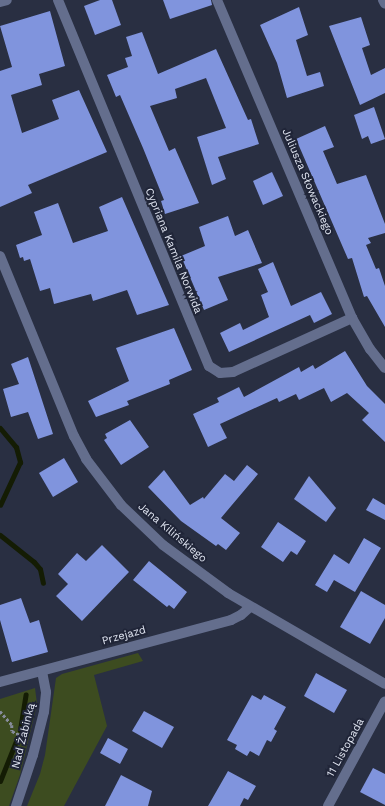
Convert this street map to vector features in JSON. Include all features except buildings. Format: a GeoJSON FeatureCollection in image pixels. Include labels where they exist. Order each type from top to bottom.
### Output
{"type":"FeatureCollection","features":[{"type":"Feature","properties":{"kind":"street"},"geometry":{"type":"LineString","coordinates":[[0,2],[7,0]]}},
{"type":"Feature","properties":{"kind":"street","name":"Cypriana Kamila Norwida"},"geometry":{"type":"LineString","coordinates":[[58,0],[209,366],[220,373],[233,372],[352,318]]}},
{"type":"Feature","properties":{"kind":"street","name":"Juliusza Słowackiego"},"geometry":{"type":"LineString","coordinates":[[217,0],[352,318],[370,349],[385,368]]}},
{"type":"Feature","properties":{"kind":"street"},"geometry":{"type":"LineString","coordinates":[[383,0],[385,4]]}},
{"type":"Feature","properties":{"kind":"street","name":"Jana Kilińskiego"},"geometry":{"type":"LineString","coordinates":[[0,256],[74,436],[102,482],[121,505],[158,540],[250,607],[385,684]]}},
{"type":"Feature","properties":{"kind":"street","name":"Przejazd"},"geometry":{"type":"LineString","coordinates":[[0,682],[231,620],[241,615],[250,607]]}},
{"type":"Feature","properties":{"kind":"street","name":"Nad Żabinką"},"geometry":{"type":"LineString","coordinates":[[16,806],[34,750],[45,701],[42,671]]}},
{"type":"Feature","properties":{"kind":"street","name":"11 Listopada"},"geometry":{"type":"LineString","coordinates":[[328,806],[385,701]]}},
{"type":"Feature","properties":{"kind":"path"},"geometry":{"type":"LineString","coordinates":[[0,711],[12,725],[12,730],[22,735],[34,750]]}},
{"type":"Feature","properties":{"kind":"green space"},"geometry":{"type":"Polygon","coordinates":[[[138,653],[143,661],[94,675],[107,726],[64,806],[27,806],[40,774],[45,755],[56,678],[62,674],[138,653]]]}},
{"type":"Feature","properties":{"kind":"green space"},"geometry":{"type":"Polygon","coordinates":[[[35,688],[37,704],[20,775],[9,806],[0,806],[0,699],[35,688]]]}},
{"type":"Feature","properties":{"kind":"waterway"},"geometry":{"type":"LineString","coordinates":[[0,428],[16,447],[20,462],[0,505]]}},
{"type":"Feature","properties":{"kind":"waterway"},"geometry":{"type":"LineString","coordinates":[[0,535],[34,562],[40,569],[43,583]]}},
{"type":"Feature","properties":{"kind":"waterway"},"geometry":{"type":"LineString","coordinates":[[20,730],[26,694]]}},
{"type":"Feature","properties":{"kind":"waterway"},"geometry":{"type":"LineString","coordinates":[[0,781],[18,736]]}}]}
